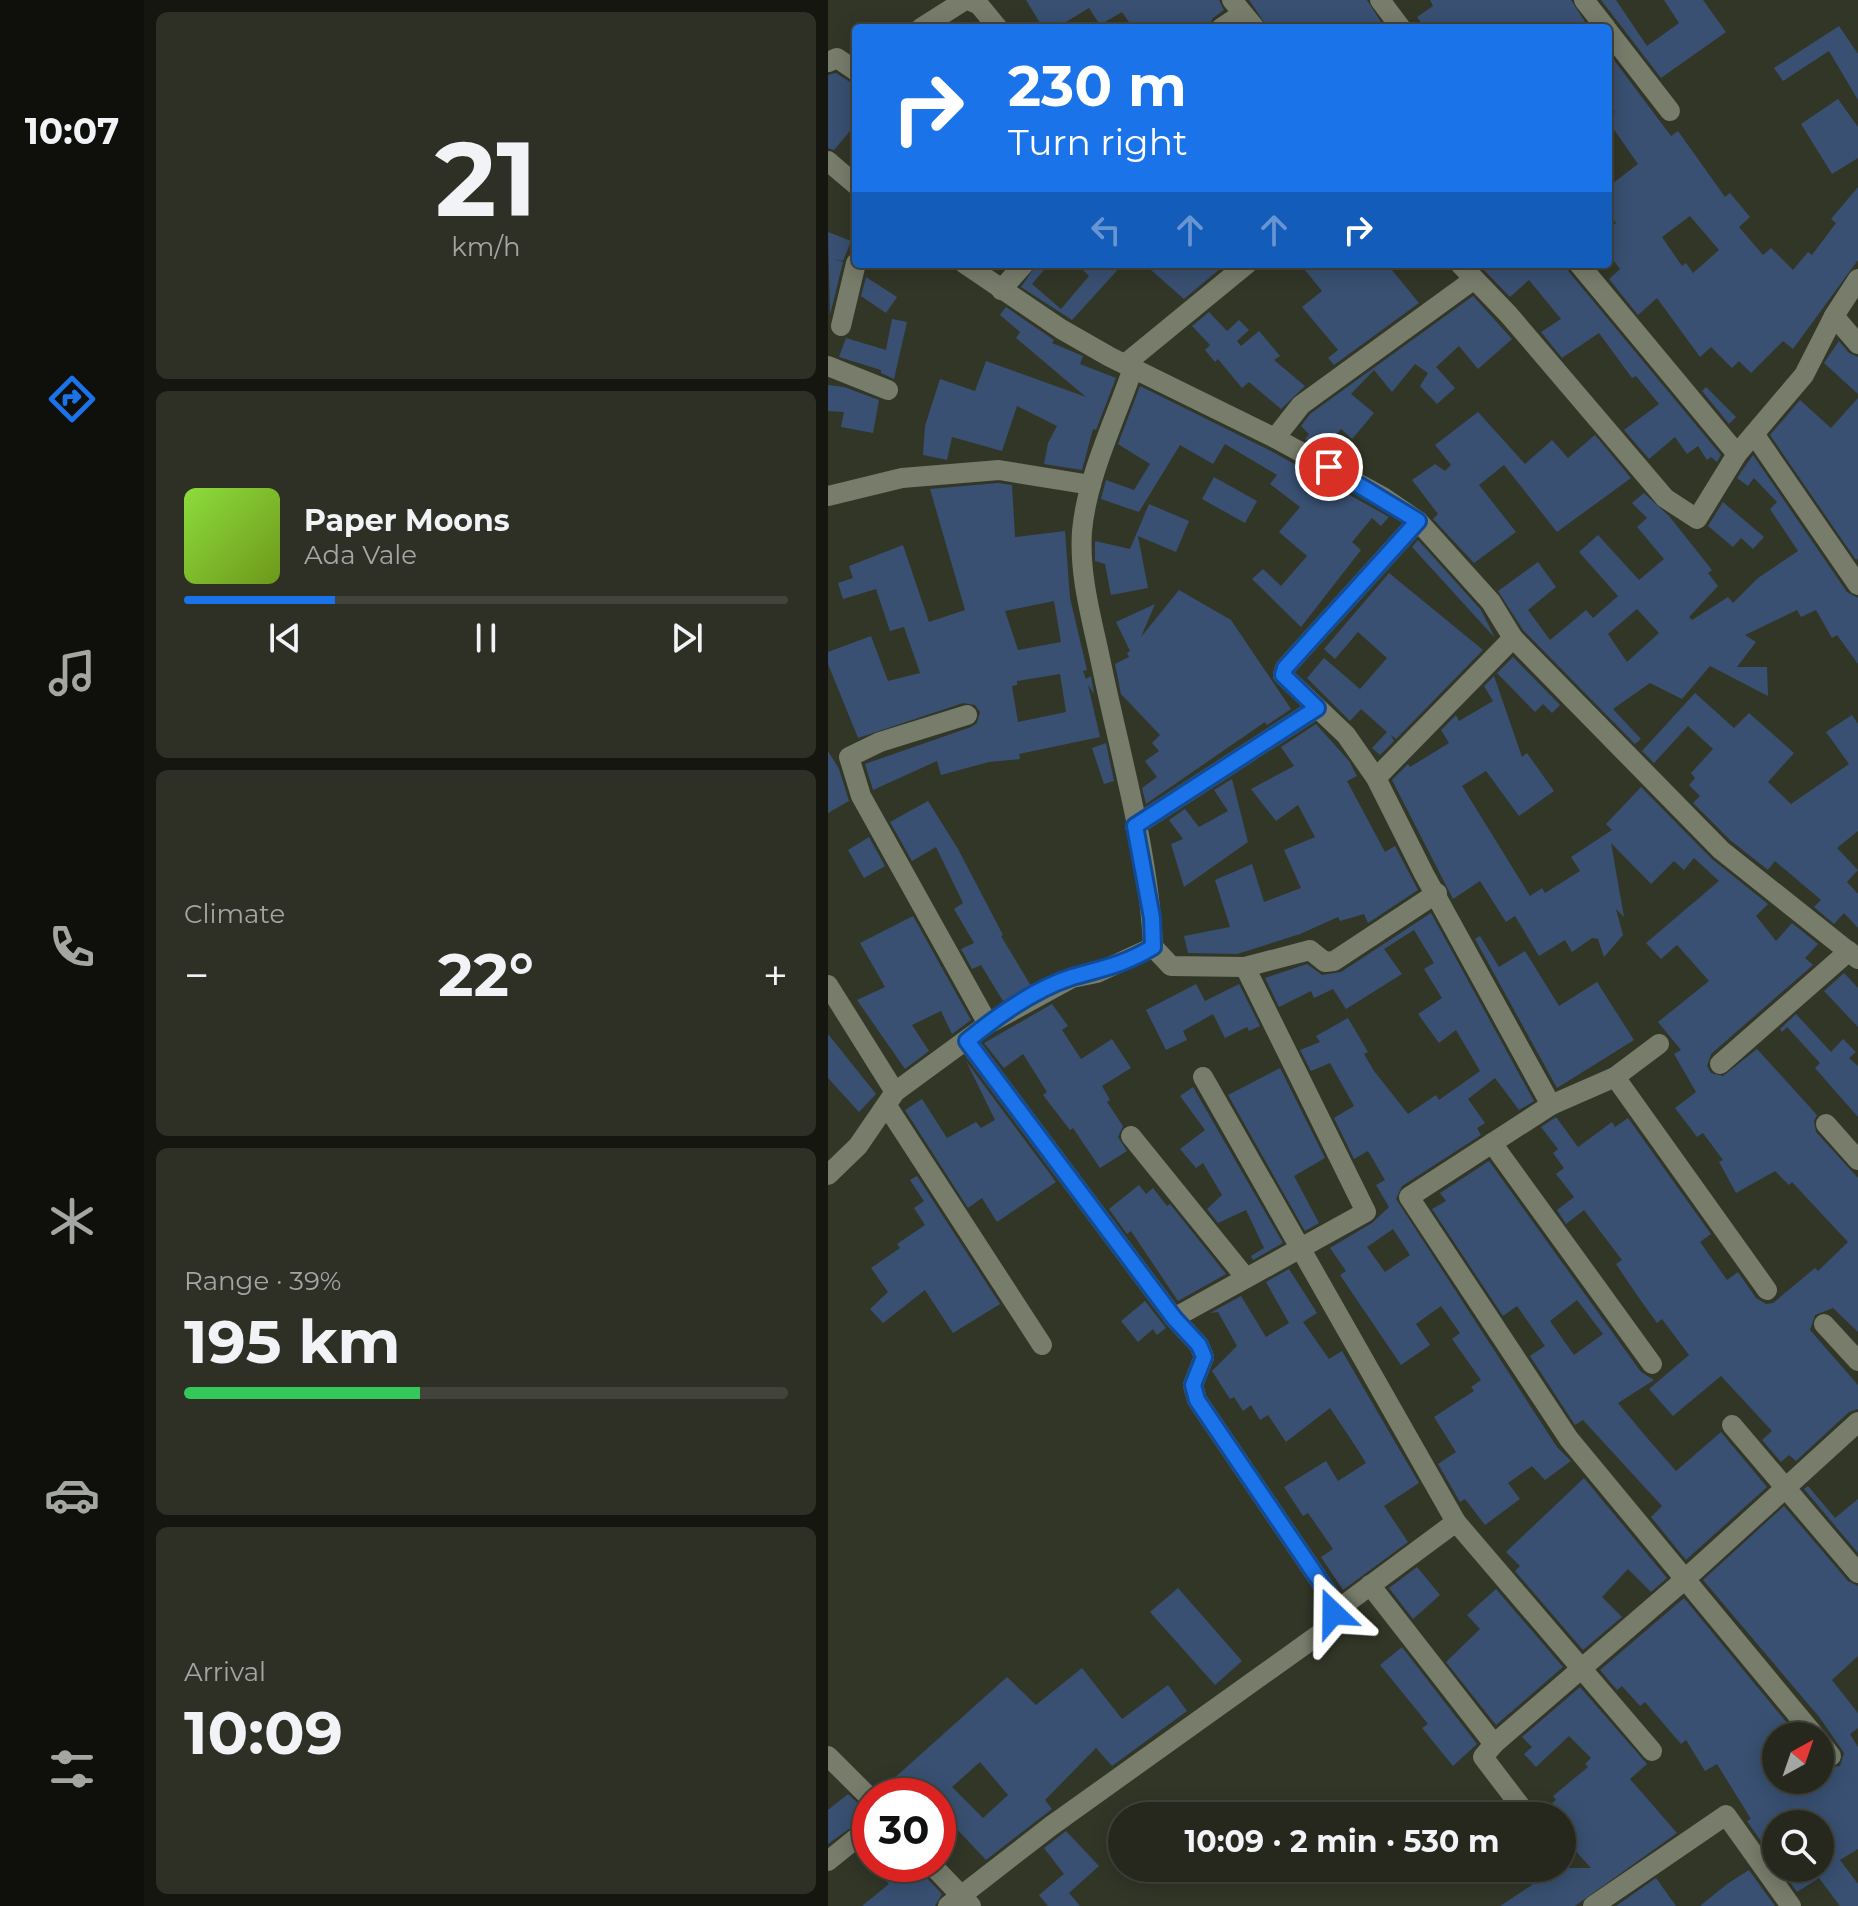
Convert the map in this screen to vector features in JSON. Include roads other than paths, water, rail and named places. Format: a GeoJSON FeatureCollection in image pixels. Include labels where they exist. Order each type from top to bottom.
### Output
{"type":"FeatureCollection","features":[{"type":"Feature","properties":{"kind":"street"},"geometry":{"type":"LineString","coordinates":[[928,24],[967,0],[979,5],[995,24]]}},
{"type":"Feature","properties":{"kind":"street"},"geometry":{"type":"LineString","coordinates":[[1380,0],[1398,24]]}},
{"type":"Feature","properties":{"kind":"street"},"geometry":{"type":"LineString","coordinates":[[1584,0],[1603,24]]}},
{"type":"Feature","properties":{"kind":"street"},"geometry":{"type":"LineString","coordinates":[[1612,36],[1670,111]]}},
{"type":"Feature","properties":{"kind":"street"},"geometry":{"type":"LineString","coordinates":[[828,62],[837,58],[852,68]]}},
{"type":"Feature","properties":{"kind":"street"},"geometry":{"type":"LineString","coordinates":[[828,161],[852,182]]}},
{"type":"Feature","properties":{"kind":"street"},"geometry":{"type":"LineString","coordinates":[[841,326],[855,268]]}},
{"type":"Feature","properties":{"kind":"street"},"geometry":{"type":"LineString","coordinates":[[971,268],[1061,329],[1275,438],[1383,497],[1418,521],[1491,602],[1513,638],[1721,850],[1854,955],[1720,1064]]}},
{"type":"Feature","properties":{"kind":"street"},"geometry":{"type":"LineString","coordinates":[[1001,290],[1020,268]]}},
{"type":"Feature","properties":{"kind":"street"},"geometry":{"type":"LineString","coordinates":[[1242,268],[1129,366],[1091,485],[1082,531],[1083,576],[1135,826],[1152,918],[1153,947],[1171,966],[1245,967],[1310,950],[1325,962],[1334,961],[1437,893]]}},
{"type":"Feature","properties":{"kind":"street"},"geometry":{"type":"LineString","coordinates":[[1582,268],[1737,454]]}},
{"type":"Feature","properties":{"kind":"street"},"geometry":{"type":"LineString","coordinates":[[1275,438],[1301,405],[1467,272],[1509,315],[1665,498],[1697,519],[1737,454],[1804,375],[1834,316],[1858,279]]}},
{"type":"Feature","properties":{"kind":"street"},"geometry":{"type":"LineString","coordinates":[[1834,316],[1858,344]]}},
{"type":"Feature","properties":{"kind":"street"},"geometry":{"type":"LineString","coordinates":[[828,366],[888,390]]}},
{"type":"Feature","properties":{"kind":"street"},"geometry":{"type":"LineString","coordinates":[[1754,434],[1858,585]]}},
{"type":"Feature","properties":{"kind":"street"},"geometry":{"type":"LineString","coordinates":[[828,496],[902,478],[999,470],[1091,485]]}},
{"type":"Feature","properties":{"kind":"street"},"geometry":{"type":"LineString","coordinates":[[1418,521],[1285,668],[1283,675],[1346,735],[1376,778],[1551,1105]]}},
{"type":"Feature","properties":{"kind":"street"},"geometry":{"type":"LineString","coordinates":[[1376,778],[1513,638]]}},
{"type":"Feature","properties":{"kind":"street"},"geometry":{"type":"LineString","coordinates":[[1135,826],[1317,708]]}},
{"type":"Feature","properties":{"kind":"street"},"geometry":{"type":"LineString","coordinates":[[967,715],[880,742],[849,757],[861,796],[988,1024]]}},
{"type":"Feature","properties":{"kind":"street"},"geometry":{"type":"LineString","coordinates":[[828,1175],[858,1146],[891,1099],[988,1024],[1072,978],[1097,973],[1153,947]]}},
{"type":"Feature","properties":{"kind":"street"},"geometry":{"type":"LineString","coordinates":[[1174,1318],[1366,1212],[1245,967]]}},
{"type":"Feature","properties":{"kind":"street"},"geometry":{"type":"LineString","coordinates":[[828,985],[891,1099],[1042,1345]]}},
{"type":"Feature","properties":{"kind":"street"},"geometry":{"type":"LineString","coordinates":[[967,1041],[1174,1318],[1199,1345],[1204,1357],[1193,1385],[1197,1400],[1328,1593],[1333,1613]]}},
{"type":"Feature","properties":{"kind":"street"},"geometry":{"type":"LineString","coordinates":[[1659,1044],[1615,1077],[1551,1105],[1409,1197],[1569,1439],[1683,1581],[1803,1722]]}},
{"type":"Feature","properties":{"kind":"street"},"geometry":{"type":"LineString","coordinates":[[1203,1077],[1456,1522],[1652,1751]]}},
{"type":"Feature","properties":{"kind":"street"},"geometry":{"type":"LineString","coordinates":[[1615,1077],[1767,1290]]}},
{"type":"Feature","properties":{"kind":"street"},"geometry":{"type":"LineString","coordinates":[[1826,1124],[1858,1160]]}},
{"type":"Feature","properties":{"kind":"street"},"geometry":{"type":"LineString","coordinates":[[1131,1136],[1246,1278]]}},
{"type":"Feature","properties":{"kind":"street"},"geometry":{"type":"LineString","coordinates":[[1492,1143],[1652,1364]]}},
{"type":"Feature","properties":{"kind":"street"},"geometry":{"type":"LineString","coordinates":[[1824,1324],[1858,1361]]}},
{"type":"Feature","properties":{"kind":"street"},"geometry":{"type":"LineString","coordinates":[[1517,1802],[1483,1757],[1494,1744],[1683,1581],[1858,1422]]}},
{"type":"Feature","properties":{"kind":"street"},"geometry":{"type":"LineString","coordinates":[[1732,1425],[1784,1490],[1858,1573]]}},
{"type":"Feature","properties":{"kind":"street"},"geometry":{"type":"LineString","coordinates":[[944,1882],[960,1903],[1051,1826],[1321,1633],[1333,1613],[1456,1522]]}},
{"type":"Feature","properties":{"kind":"street"},"geometry":{"type":"LineString","coordinates":[[1370,1585],[1494,1744]]}},
{"type":"Feature","properties":{"kind":"street"},"geometry":{"type":"LineString","coordinates":[[828,1756],[852,1780]]}},
{"type":"Feature","properties":{"kind":"street"},"geometry":{"type":"LineString","coordinates":[[1593,1906],[1726,1815],[1791,1906]]}},
{"type":"Feature","properties":{"kind":"street"},"geometry":{"type":"LineString","coordinates":[[828,1861],[852,1842]]}}]}
